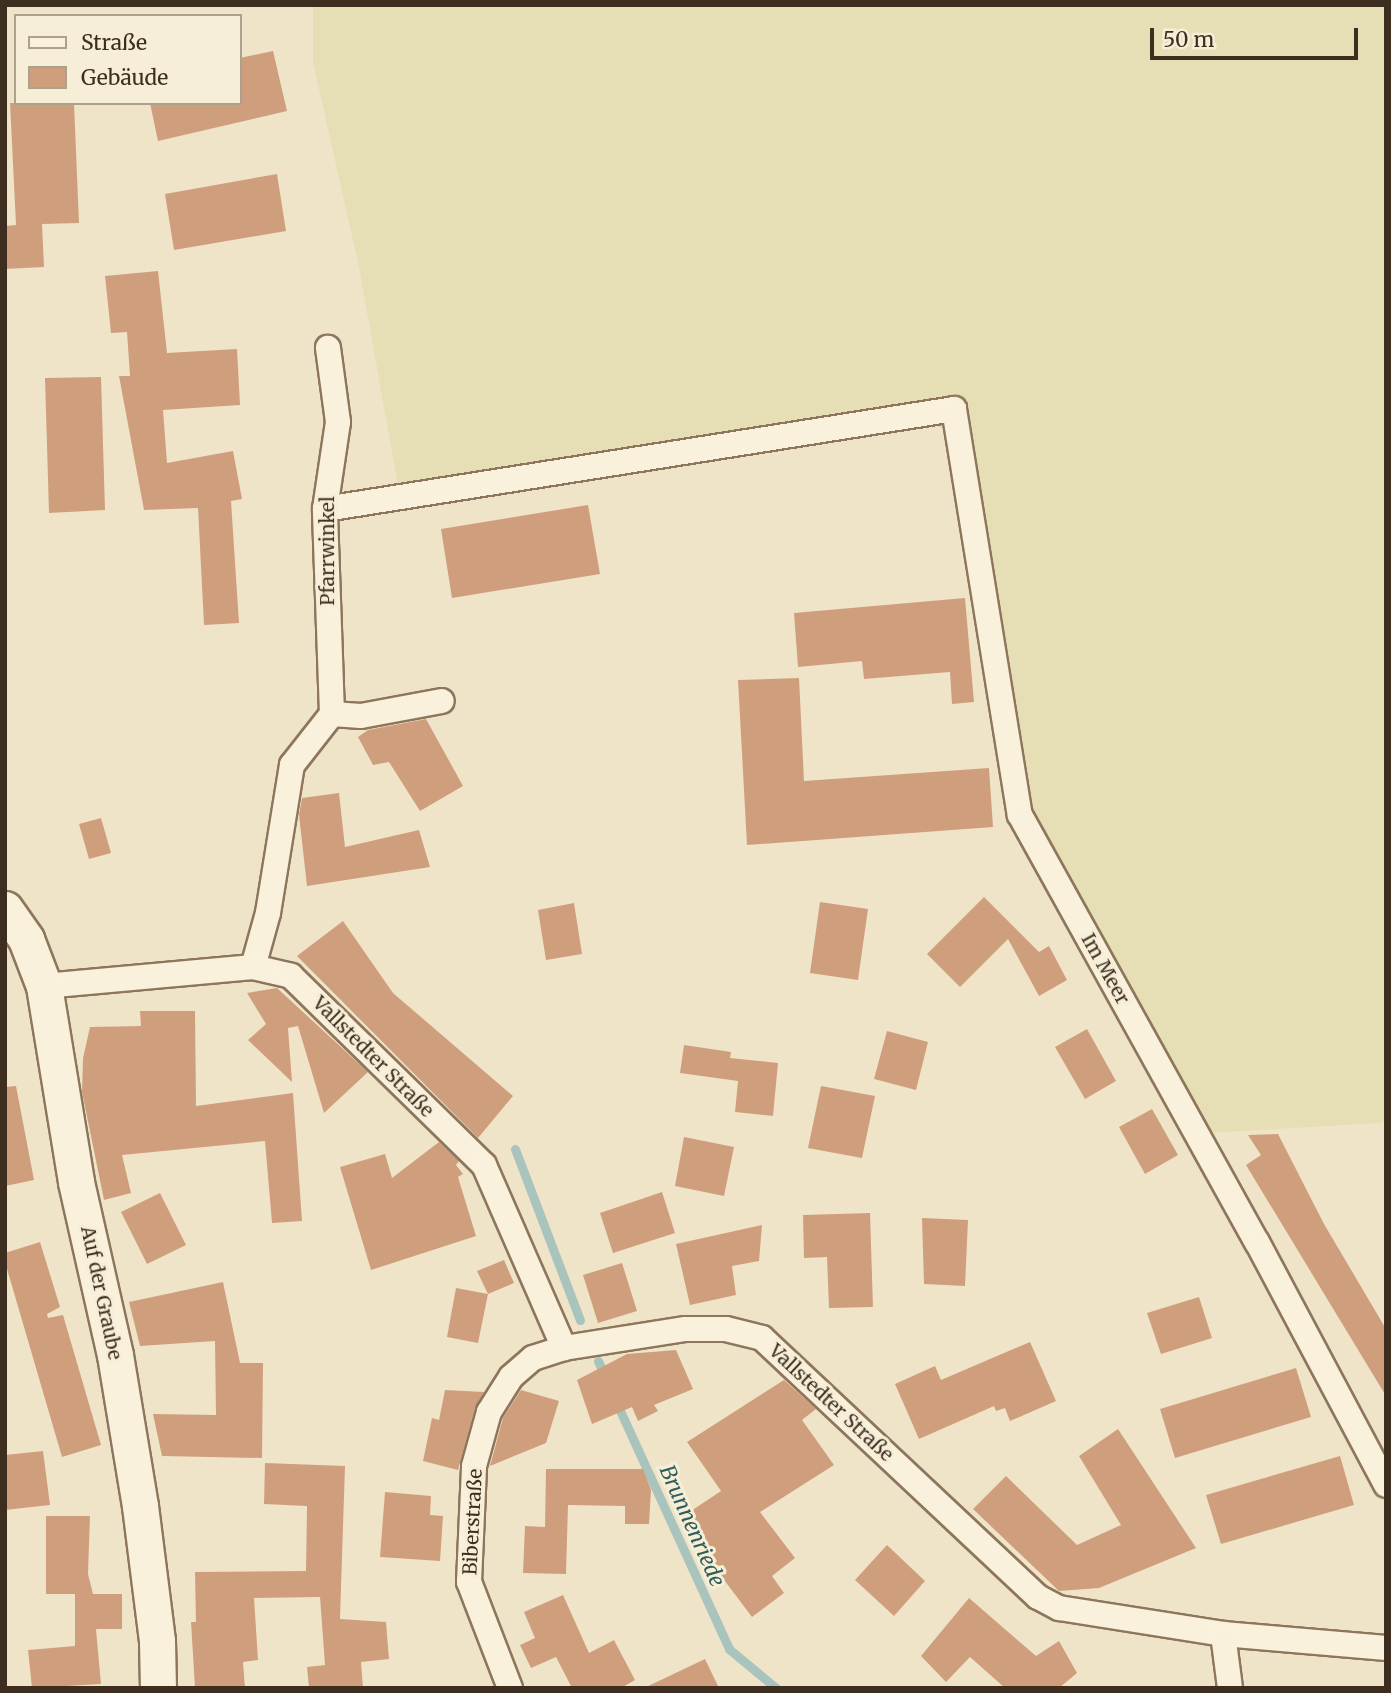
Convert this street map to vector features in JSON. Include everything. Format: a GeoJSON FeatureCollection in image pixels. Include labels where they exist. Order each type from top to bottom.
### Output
{"type":"FeatureCollection","features":[{"type":"Feature","properties":{"kind":"street","name":"Pfarrwinkel"},"geometry":{"type":"LineString","coordinates":[[328,348],[338,422],[325,509],[331,714]]}},
{"type":"Feature","properties":{"kind":"street","name":"Im Meer"},"geometry":{"type":"LineString","coordinates":[[325,509],[954,410],[1020,815],[1257,1242],[1386,1485]]}},
{"type":"Feature","properties":{"kind":"street"},"geometry":{"type":"LineString","coordinates":[[253,967],[268,913],[292,765],[331,714],[361,716],[442,701]]}},
{"type":"Feature","properties":{"kind":"street","name":"Auf der Graube"},"geometry":{"type":"LineString","coordinates":[[5,909],[26,939],[44,986],[76,1182],[115,1355],[140,1506],[157,1642],[158,1688]]}},
{"type":"Feature","properties":{"kind":"street","name":"Vallstedter Straße"},"geometry":{"type":"LineString","coordinates":[[44,986],[253,967],[291,976],[484,1165],[564,1348],[686,1329],[726,1329],[761,1338],[1038,1597],[1059,1608],[1223,1634],[1384,1645]]}},
{"type":"Feature","properties":{"kind":"street","name":"Biberstraße"},"geometry":{"type":"LineString","coordinates":[[510,1688],[469,1582],[474,1466],[489,1412],[511,1377],[533,1357],[564,1348]]}},
{"type":"Feature","properties":{"kind":"street"},"geometry":{"type":"LineString","coordinates":[[1223,1634],[1230,1688]]}},
{"type":"Feature","properties":{"kind":"shaded area"},"geometry":{"type":"Polygon","coordinates":[[[313,5],[1386,5],[1386,1118],[1381,1123],[1188,1134],[1013,822],[946,429],[922,422],[402,508],[359,267],[313,62],[313,5]]]}},
{"type":"Feature","properties":{"kind":"building"},"geometry":{"type":"Polygon","coordinates":[[[273,51],[287,111],[158,141],[150,105],[242,105],[242,58],[273,51]]]}},
{"type":"Feature","properties":{"kind":"building"},"geometry":{"type":"Polygon","coordinates":[[[10,103],[74,105],[79,223],[42,224],[44,267],[5,269],[5,226],[16,225],[10,103]]]}},
{"type":"Feature","properties":{"kind":"building"},"geometry":{"type":"Polygon","coordinates":[[[277,174],[286,231],[174,250],[165,194],[277,174]]]}},
{"type":"Feature","properties":{"kind":"building"},"geometry":{"type":"Polygon","coordinates":[[[158,271],[167,353],[237,349],[240,405],[163,410],[167,463],[233,451],[242,499],[231,501],[239,623],[204,625],[198,508],[144,510],[119,376],[130,376],[127,332],[111,333],[105,276],[158,271]]]}},
{"type":"Feature","properties":{"kind":"building"},"geometry":{"type":"Polygon","coordinates":[[[101,377],[105,510],[49,513],[45,378],[101,377]]]}},
{"type":"Feature","properties":{"kind":"building"},"geometry":{"type":"Polygon","coordinates":[[[588,505],[600,574],[452,598],[441,529],[588,505]]]}},
{"type":"Feature","properties":{"kind":"building"},"geometry":{"type":"Polygon","coordinates":[[[965,598],[974,702],[952,704],[950,672],[864,679],[862,661],[798,667],[794,613],[965,598]]]}},
{"type":"Feature","properties":{"kind":"building"},"geometry":{"type":"Polygon","coordinates":[[[799,678],[804,781],[989,768],[993,827],[747,845],[738,680],[799,678]]]}},
{"type":"Feature","properties":{"kind":"building"},"geometry":{"type":"Polygon","coordinates":[[[426,719],[463,786],[420,811],[389,762],[373,765],[358,737],[368,730],[426,719]]]}},
{"type":"Feature","properties":{"kind":"building"},"geometry":{"type":"Polygon","coordinates":[[[339,793],[345,847],[419,830],[430,867],[307,886],[299,815],[302,798],[339,793]]]}},
{"type":"Feature","properties":{"kind":"building"},"geometry":{"type":"Polygon","coordinates":[[[101,818],[111,853],[89,859],[79,824],[101,818]]]}},
{"type":"Feature","properties":{"kind":"building"},"geometry":{"type":"Polygon","coordinates":[[[984,897],[1039,952],[1049,946],[1067,980],[1039,996],[1008,939],[960,987],[927,954],[984,897]]]}},
{"type":"Feature","properties":{"kind":"building"},"geometry":{"type":"Polygon","coordinates":[[[820,902],[868,909],[858,980],[810,973],[820,902]]]}},
{"type":"Feature","properties":{"kind":"building"},"geometry":{"type":"Polygon","coordinates":[[[574,903],[582,954],[546,960],[538,910],[574,903]]]}},
{"type":"Feature","properties":{"kind":"building"},"geometry":{"type":"Polygon","coordinates":[[[343,921],[393,993],[513,1096],[478,1138],[297,956],[343,921]]]}},
{"type":"Feature","properties":{"kind":"building"},"geometry":{"type":"Polygon","coordinates":[[[277,988],[368,1072],[324,1113],[298,1026],[288,1028],[292,1082],[248,1040],[266,1024],[247,993],[277,988]]]}},
{"type":"Feature","properties":{"kind":"building"},"geometry":{"type":"Polygon","coordinates":[[[140,1011],[195,1011],[196,1106],[293,1093],[302,1221],[272,1223],[265,1141],[122,1155],[131,1193],[104,1200],[82,1092],[83,1058],[90,1027],[141,1026],[140,1011]]]}},
{"type":"Feature","properties":{"kind":"building"},"geometry":{"type":"Polygon","coordinates":[[[1087,1029],[1116,1081],[1085,1099],[1055,1047],[1087,1029]]]}},
{"type":"Feature","properties":{"kind":"building"},"geometry":{"type":"Polygon","coordinates":[[[887,1031],[928,1042],[916,1090],[874,1079],[887,1031]]]}},
{"type":"Feature","properties":{"kind":"building"},"geometry":{"type":"Polygon","coordinates":[[[684,1045],[731,1052],[730,1058],[778,1063],[773,1116],[735,1112],[738,1081],[680,1073],[684,1045]]]}},
{"type":"Feature","properties":{"kind":"building"},"geometry":{"type":"Polygon","coordinates":[[[16,1086],[34,1180],[5,1186],[5,1087],[16,1086]]]}},
{"type":"Feature","properties":{"kind":"building"},"geometry":{"type":"Polygon","coordinates":[[[821,1086],[875,1096],[862,1158],[808,1148],[821,1086]]]}},
{"type":"Feature","properties":{"kind":"building"},"geometry":{"type":"Polygon","coordinates":[[[1152,1109],[1178,1155],[1145,1174],[1119,1127],[1152,1109]]]}},
{"type":"Feature","properties":{"kind":"building"},"geometry":{"type":"Polygon","coordinates":[[[1278,1134],[1324,1224],[1386,1329],[1386,1396],[1246,1165],[1261,1155],[1248,1135],[1278,1134]]]}},
{"type":"Feature","properties":{"kind":"building"},"geometry":{"type":"Polygon","coordinates":[[[684,1137],[734,1147],[724,1196],[675,1186],[684,1137]]]}},
{"type":"Feature","properties":{"kind":"building"},"geometry":{"type":"Polygon","coordinates":[[[439,1142],[459,1161],[456,1165],[463,1174],[458,1177],[476,1236],[371,1270],[340,1167],[385,1154],[392,1178],[439,1142]]]}},
{"type":"Feature","properties":{"kind":"building"},"geometry":{"type":"Polygon","coordinates":[[[662,1192],[675,1233],[613,1253],[600,1213],[662,1192]]]}},
{"type":"Feature","properties":{"kind":"building"},"geometry":{"type":"Polygon","coordinates":[[[160,1193],[186,1245],[147,1264],[121,1212],[160,1193]]]}},
{"type":"Feature","properties":{"kind":"building"},"geometry":{"type":"Polygon","coordinates":[[[870,1213],[873,1307],[829,1308],[827,1257],[804,1258],[803,1215],[870,1213]]]}},
{"type":"Feature","properties":{"kind":"building"},"geometry":{"type":"Polygon","coordinates":[[[922,1218],[968,1220],[965,1286],[924,1284],[922,1218]]]}},
{"type":"Feature","properties":{"kind":"building"},"geometry":{"type":"Polygon","coordinates":[[[762,1225],[759,1261],[732,1266],[736,1295],[690,1305],[676,1244],[762,1225]]]}},
{"type":"Feature","properties":{"kind":"building"},"geometry":{"type":"Polygon","coordinates":[[[40,1242],[60,1307],[47,1314],[48,1318],[63,1315],[101,1445],[62,1457],[5,1262],[5,1253],[40,1242]]]}},
{"type":"Feature","properties":{"kind":"building"},"geometry":{"type":"Polygon","coordinates":[[[504,1260],[514,1283],[488,1294],[477,1271],[504,1260]]]}},
{"type":"Feature","properties":{"kind":"building"},"geometry":{"type":"Polygon","coordinates":[[[622,1263],[637,1311],[598,1323],[583,1275],[622,1263]]]}},
{"type":"Feature","properties":{"kind":"building"},"geometry":{"type":"Polygon","coordinates":[[[223,1282],[240,1363],[263,1363],[262,1458],[162,1456],[153,1414],[216,1415],[215,1341],[140,1346],[129,1302],[223,1282]]]}},
{"type":"Feature","properties":{"kind":"building"},"geometry":{"type":"Polygon","coordinates":[[[456,1288],[488,1294],[478,1343],[447,1337],[456,1288]]]}},
{"type":"Feature","properties":{"kind":"building"},"geometry":{"type":"Polygon","coordinates":[[[1199,1297],[1212,1338],[1161,1354],[1147,1313],[1199,1297]]]}},
{"type":"Feature","properties":{"kind":"building"},"geometry":{"type":"Polygon","coordinates":[[[1030,1342],[1056,1401],[1010,1421],[1005,1408],[996,1411],[994,1406],[919,1439],[895,1384],[935,1366],[941,1380],[1030,1342]]]}},
{"type":"Feature","properties":{"kind":"building"},"geometry":{"type":"Polygon","coordinates":[[[676,1350],[693,1389],[654,1405],[658,1411],[638,1421],[632,1407],[592,1424],[577,1380],[627,1354],[676,1350]]]}},
{"type":"Feature","properties":{"kind":"building"},"geometry":{"type":"Polygon","coordinates":[[[1296,1368],[1311,1417],[1175,1458],[1160,1409],[1296,1368]]]}},
{"type":"Feature","properties":{"kind":"building"},"geometry":{"type":"Polygon","coordinates":[[[784,1380],[816,1409],[802,1420],[834,1465],[760,1512],[795,1558],[772,1576],[784,1593],[752,1617],[712,1564],[717,1561],[685,1515],[721,1491],[687,1442],[784,1380]]]}},
{"type":"Feature","properties":{"kind":"building"},"geometry":{"type":"Polygon","coordinates":[[[445,1390],[484,1392],[475,1408],[458,1470],[423,1461],[432,1418],[439,1420],[445,1390]]]}},
{"type":"Feature","properties":{"kind":"building"},"geometry":{"type":"Polygon","coordinates":[[[521,1390],[559,1401],[546,1443],[490,1466],[503,1418],[521,1390]]]}},
{"type":"Feature","properties":{"kind":"building"},"geometry":{"type":"Polygon","coordinates":[[[1118,1429],[1196,1548],[1099,1588],[1059,1591],[973,1509],[1006,1476],[1077,1545],[1121,1525],[1079,1456],[1118,1429]]]}},
{"type":"Feature","properties":{"kind":"building"},"geometry":{"type":"Polygon","coordinates":[[[43,1451],[50,1505],[5,1510],[5,1455],[43,1451]]]}},
{"type":"Feature","properties":{"kind":"building"},"geometry":{"type":"Polygon","coordinates":[[[1340,1456],[1354,1505],[1221,1544],[1206,1495],[1340,1456]]]}},
{"type":"Feature","properties":{"kind":"building"},"geometry":{"type":"Polygon","coordinates":[[[265,1463],[345,1466],[340,1619],[386,1622],[389,1659],[361,1662],[363,1688],[309,1688],[307,1667],[325,1665],[320,1597],[254,1598],[258,1660],[243,1662],[245,1688],[195,1688],[191,1622],[196,1622],[195,1572],[306,1571],[307,1506],[264,1504],[265,1463]]]}},
{"type":"Feature","properties":{"kind":"building"},"geometry":{"type":"Polygon","coordinates":[[[546,1469],[643,1469],[651,1490],[649,1524],[625,1524],[625,1506],[568,1505],[566,1574],[523,1573],[525,1526],[545,1527],[546,1469]]]}},
{"type":"Feature","properties":{"kind":"building"},"geometry":{"type":"Polygon","coordinates":[[[385,1492],[431,1496],[430,1515],[443,1516],[440,1561],[380,1557],[385,1492]]]}},
{"type":"Feature","properties":{"kind":"building"},"geometry":{"type":"Polygon","coordinates":[[[46,1516],[90,1516],[88,1574],[93,1594],[122,1594],[122,1629],[96,1629],[101,1684],[32,1688],[28,1650],[75,1646],[75,1594],[46,1594],[46,1516]]]}},
{"type":"Feature","properties":{"kind":"building"},"geometry":{"type":"Polygon","coordinates":[[[887,1545],[925,1581],[894,1616],[855,1580],[887,1545]]]}},
{"type":"Feature","properties":{"kind":"building"},"geometry":{"type":"Polygon","coordinates":[[[563,1595],[589,1653],[614,1640],[635,1680],[621,1688],[572,1688],[556,1657],[531,1668],[520,1645],[535,1638],[524,1612],[563,1595]]]}},
{"type":"Feature","properties":{"kind":"building"},"geometry":{"type":"Polygon","coordinates":[[[969,1598],[1036,1656],[1059,1641],[1077,1673],[1059,1688],[1005,1688],[970,1657],[946,1682],[921,1656],[969,1598]]]}},
{"type":"Feature","properties":{"kind":"building"},"geometry":{"type":"Polygon","coordinates":[[[705,1659],[719,1688],[644,1688],[705,1659]]]}},
{"type":"Feature","properties":{"kind":"waterway","name":"Brunnenriede"},"geometry":{"type":"LineString","coordinates":[[515,1149],[580,1320]]}},
{"type":"Feature","properties":{"kind":"waterway","name":"Brunnenriede"},"geometry":{"type":"LineString","coordinates":[[598,1361],[606,1378]]}},
{"type":"Feature","properties":{"kind":"waterway","name":"Brunnenriede"},"geometry":{"type":"LineString","coordinates":[[617,1404],[729,1649],[776,1688]]}}]}
